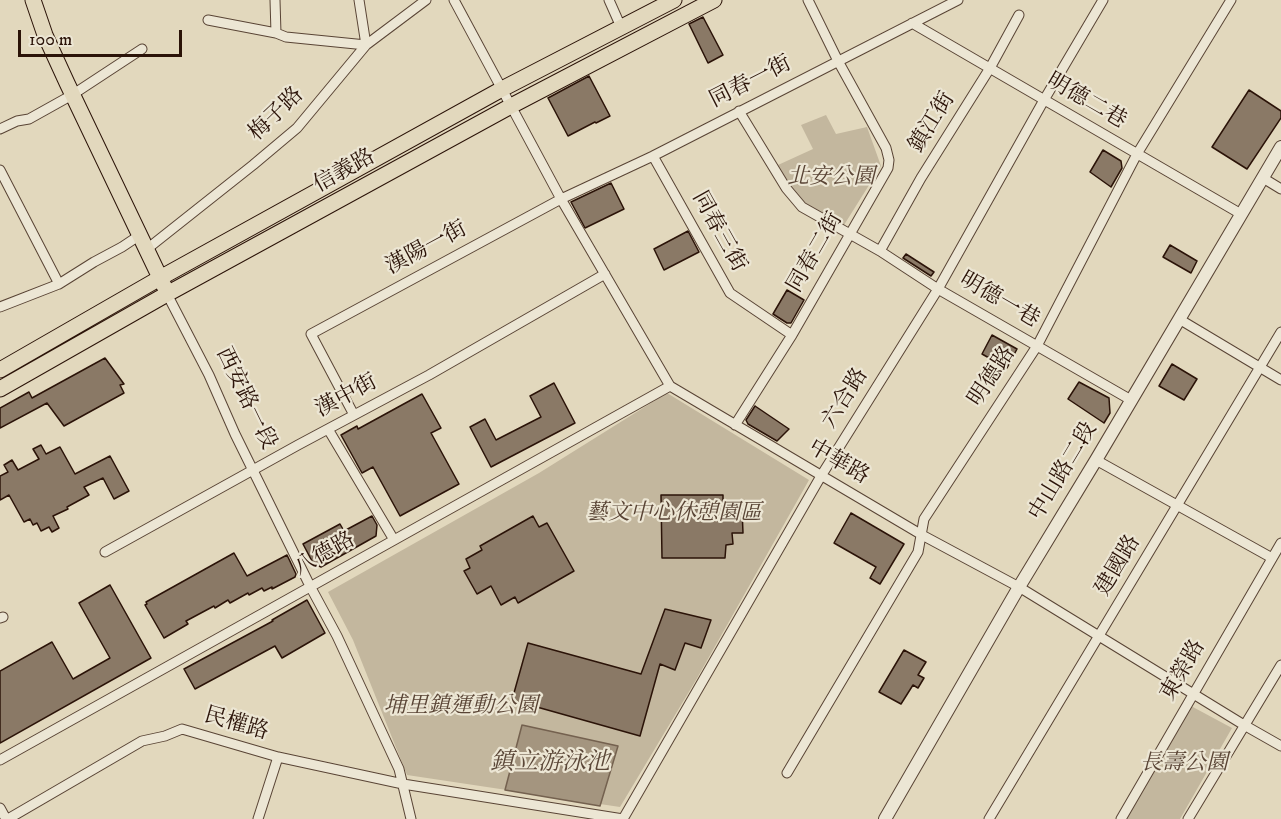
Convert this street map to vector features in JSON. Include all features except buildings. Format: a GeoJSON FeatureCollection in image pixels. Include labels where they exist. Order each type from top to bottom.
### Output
{"type":"FeatureCollection","features":[{"type":"Feature","properties":{"kind":"main road","name":"西安路一段"},"geometry":{"type":"LineString","coordinates":[[33,0],[45,35],[72,95],[167,294]]}},
{"type":"Feature","properties":{"kind":"main road","name":"信義路"},"geometry":{"type":"LineString","coordinates":[[0,370],[160,278],[502,89],[674,0]]}},
{"type":"Feature","properties":{"kind":"main road","name":"信義路"},"geometry":{"type":"LineString","coordinates":[[0,389],[167,294],[511,106],[714,0]]}},
{"type":"Feature","properties":{"kind":"street"},"geometry":{"type":"LineString","coordinates":[[275,0],[276,33]]}},
{"type":"Feature","properties":{"kind":"street"},"geometry":{"type":"LineString","coordinates":[[208,20],[286,37],[366,45],[359,0]]}},
{"type":"Feature","properties":{"kind":"street","name":"梅子路"},"geometry":{"type":"LineString","coordinates":[[0,307],[59,284],[122,247],[144,242],[253,165],[297,128],[366,45],[426,0]]}},
{"type":"Feature","properties":{"kind":"street","name":"中華路"},"geometry":{"type":"LineString","coordinates":[[454,0],[561,199],[670,386],[922,535],[1018,587],[1281,746]]}},
{"type":"Feature","properties":{"kind":"street"},"geometry":{"type":"LineString","coordinates":[[609,0],[621,27]]}},
{"type":"Feature","properties":{"kind":"street","name":"同春二街"},"geometry":{"type":"LineString","coordinates":[[735,425],[792,334],[888,168],[886,148],[838,61],[808,0]]}},
{"type":"Feature","properties":{"kind":"street","name":"同春一街"},"geometry":{"type":"LineString","coordinates":[[561,199],[653,156],[958,0]]}},
{"type":"Feature","properties":{"kind":"street","name":"六合路"},"geometry":{"type":"LineString","coordinates":[[623,819],[821,476],[938,289],[1103,0]]}},
{"type":"Feature","properties":{"kind":"street","name":"明德路"},"geometry":{"type":"LineString","coordinates":[[787,773],[918,552],[924,519],[1037,346],[1137,154],[1231,0]]}},
{"type":"Feature","properties":{"kind":"street","name":"鎮江街"},"geometry":{"type":"LineString","coordinates":[[880,251],[921,178],[990,68],[1019,15]]}},
{"type":"Feature","properties":{"kind":"street","name":"明德二巷"},"geometry":{"type":"LineString","coordinates":[[912,23],[1241,214]]}},
{"type":"Feature","properties":{"kind":"street"},"geometry":{"type":"LineString","coordinates":[[0,129],[17,121],[30,119],[72,95],[142,49]]}},
{"type":"Feature","properties":{"kind":"street","name":"明德一巷"},"geometry":{"type":"LineString","coordinates":[[740,111],[786,188],[802,207],[880,251],[938,289],[1131,400]]}},
{"type":"Feature","properties":{"kind":"street","name":"中山路二段"},"geometry":{"type":"LineString","coordinates":[[885,819],[1018,587],[1281,147]]}},
{"type":"Feature","properties":{"kind":"street","name":"同春三街"},"geometry":{"type":"LineString","coordinates":[[653,156],[730,293],[792,334]]}},
{"type":"Feature","properties":{"kind":"street"},"geometry":{"type":"LineString","coordinates":[[0,170],[59,284]]}},
{"type":"Feature","properties":{"kind":"street"},"geometry":{"type":"LineString","coordinates":[[1263,178],[1281,189]]}},
{"type":"Feature","properties":{"kind":"street","name":"漢陽一街"},"geometry":{"type":"LineString","coordinates":[[354,415],[311,334],[561,199]]}},
{"type":"Feature","properties":{"kind":"street","name":"漢中街"},"geometry":{"type":"LineString","coordinates":[[105,552],[429,375],[605,274]]}},
{"type":"Feature","properties":{"kind":"street","name":"西安路一段"},"geometry":{"type":"LineString","coordinates":[[167,294],[209,375],[310,586],[338,636],[399,769],[411,819]]}},
{"type":"Feature","properties":{"kind":"street"},"geometry":{"type":"LineString","coordinates":[[1179,319],[1281,380]]}},
{"type":"Feature","properties":{"kind":"street","name":"建國路"},"geometry":{"type":"LineString","coordinates":[[989,819],[1281,332]]}},
{"type":"Feature","properties":{"kind":"street","name":"八德路"},"geometry":{"type":"LineString","coordinates":[[0,760],[670,386]]}},
{"type":"Feature","properties":{"kind":"street"},"geometry":{"type":"LineString","coordinates":[[328,429],[393,540]]}},
{"type":"Feature","properties":{"kind":"street"},"geometry":{"type":"LineString","coordinates":[[1096,460],[1272,558]]}},
{"type":"Feature","properties":{"kind":"street","name":"東榮路"},"geometry":{"type":"LineString","coordinates":[[1121,819],[1281,543]]}},
{"type":"Feature","properties":{"kind":"street"},"geometry":{"type":"LineString","coordinates":[[1190,819],[1281,665]]}},
{"type":"Feature","properties":{"kind":"street","name":"民權路"},"geometry":{"type":"LineString","coordinates":[[7,819],[142,741],[165,736],[182,729],[278,757],[403,784],[623,819]]}},
{"type":"Feature","properties":{"kind":"street"},"geometry":{"type":"LineString","coordinates":[[258,819],[278,757]]}},
{"type":"Feature","properties":{"kind":"street"},"geometry":{"type":"LineString","coordinates":[[0,808],[7,819]]}},
{"type":"Feature","properties":{"kind":"green space","name":"北安公園"},"geometry":{"type":"Polygon","coordinates":[[[826,115],[836,134],[867,127],[881,166],[844,225],[799,203],[778,165],[813,149],[801,125],[826,115]]]}},
{"type":"Feature","properties":{"kind":"green space"},"geometry":{"type":"Polygon","coordinates":[[[667,393],[809,480],[696,680],[620,807],[407,775],[353,640],[328,592],[539,473],[667,393]]]}},
{"type":"Feature","properties":{"kind":"green space","name":"長壽公園"},"geometry":{"type":"Polygon","coordinates":[[[1191,706],[1232,728],[1180,819],[1125,819],[1191,706]]]}},
{"type":"Feature","properties":{"kind":"water","name":"鎮立游泳池"},"geometry":{"type":"Polygon","coordinates":[[[522,725],[618,746],[600,806],[505,790],[522,725]]]}},
{"type":"Feature","properties":{"kind":"park label","name":"藝文中心休憩園區"},"geometry":{"type":"Point","coordinates":[674,514]}},
{"type":"Feature","properties":{"kind":"park label","name":"埔里鎮運動公園"},"geometry":{"type":"Point","coordinates":[461,707]}}]}
